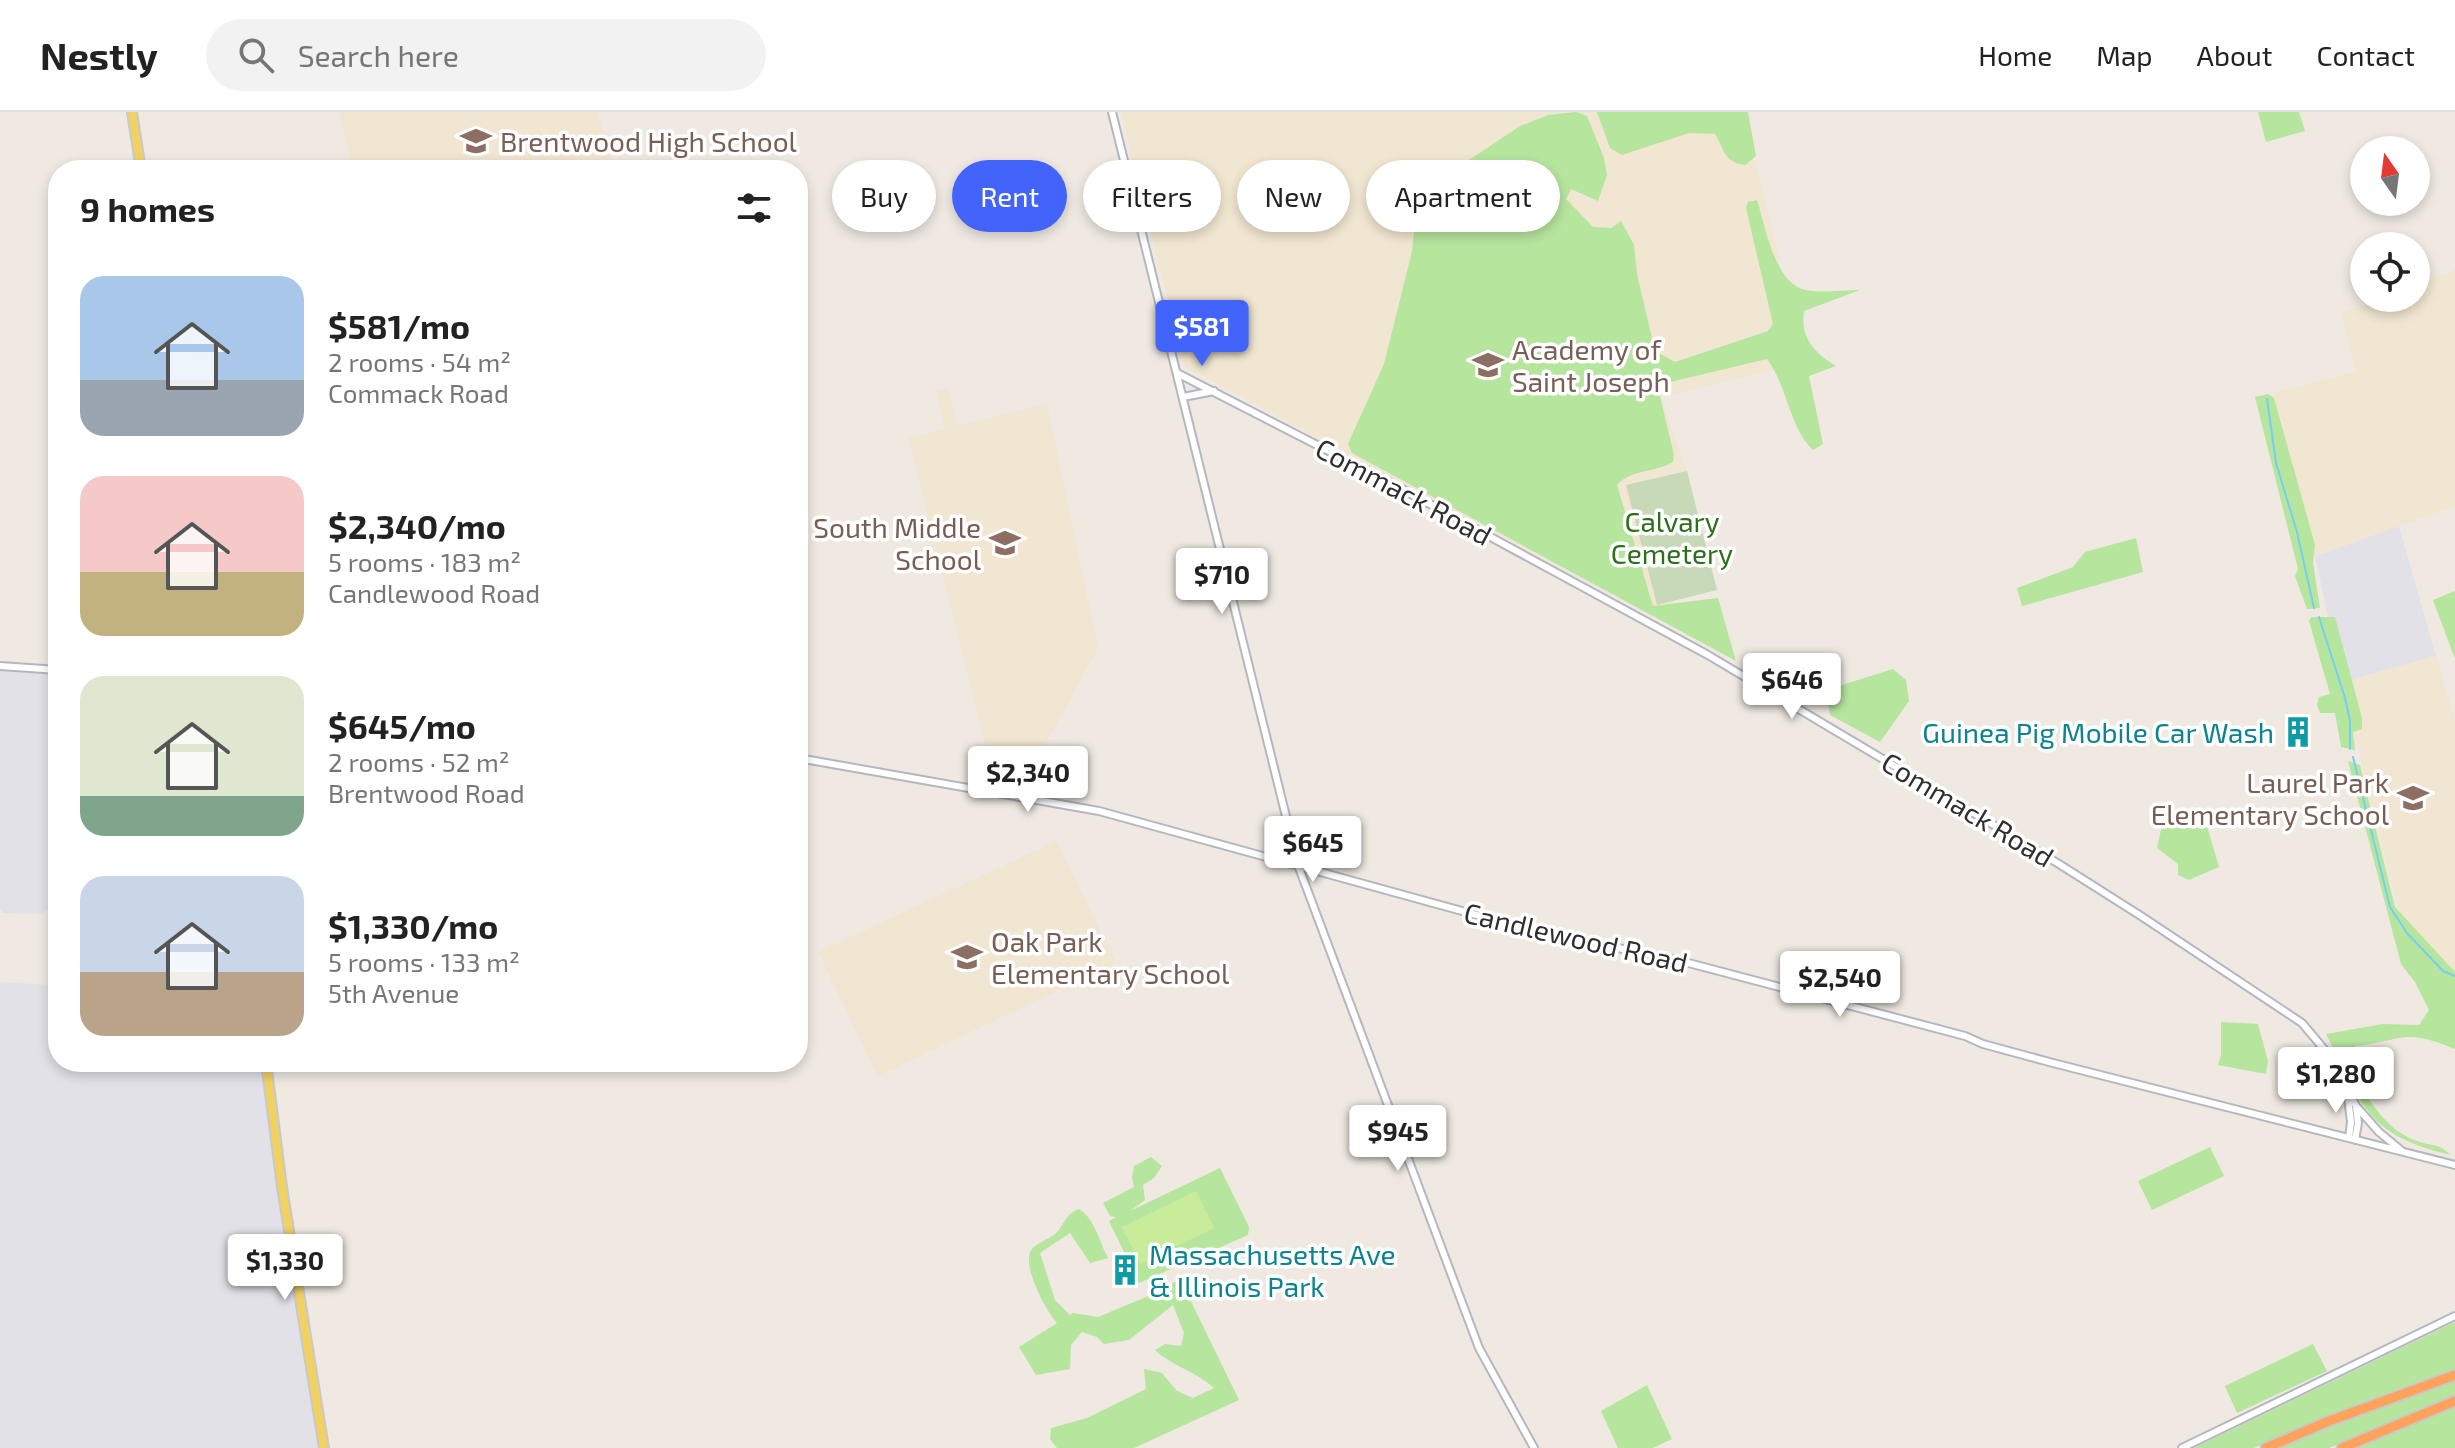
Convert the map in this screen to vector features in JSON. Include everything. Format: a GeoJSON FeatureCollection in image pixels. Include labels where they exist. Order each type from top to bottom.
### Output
{"type":"FeatureCollection","features":[{"type":"Feature","properties":{"kind":"highway"},"geometry":{"type":"LineString","coordinates":[[2266,1448],[2329,1421],[2455,1375]]}},
{"type":"Feature","properties":{"kind":"highway"},"geometry":{"type":"LineString","coordinates":[[2342,1448],[2455,1401]]}},
{"type":"Feature","properties":{"kind":"main road"},"geometry":{"type":"LineString","coordinates":[[132,112],[139,160]]}},
{"type":"Feature","properties":{"kind":"main road"},"geometry":{"type":"LineString","coordinates":[[267,1072],[282,1187],[324,1448]]}},
{"type":"Feature","properties":{"kind":"street"},"geometry":{"type":"LineString","coordinates":[[1112,112],[1298,865],[1479,1348],[1534,1448]]}},
{"type":"Feature","properties":{"kind":"street","name":"Commack Road"},"geometry":{"type":"LineString","coordinates":[[1177,373],[1492,536],[1708,655],[2080,876],[2302,1023],[2329,1055],[2356,1106],[2379,1132],[2404,1153]]}},
{"type":"Feature","properties":{"kind":"street"},"geometry":{"type":"LineString","coordinates":[[1183,397],[1214,391]]}},
{"type":"Feature","properties":{"kind":"street"},"geometry":{"type":"LineString","coordinates":[[0,666],[48,669]]}},
{"type":"Feature","properties":{"kind":"street","name":"Candlewood Road"},"geometry":{"type":"LineString","coordinates":[[808,760],[1099,811],[1531,930],[1681,961],[1965,1036],[2053,1063],[2352,1139]]}},
{"type":"Feature","properties":{"kind":"street","name":"Commack Road"},"geometry":{"type":"LineString","coordinates":[[2347,1091],[2352,1139]]}},
{"type":"Feature","properties":{"kind":"street"},"geometry":{"type":"LineString","coordinates":[[2356,1106],[2358,1123],[2352,1139],[2455,1165]]}},
{"type":"Feature","properties":{"kind":"street"},"geometry":{"type":"LineString","coordinates":[[2182,1448],[2455,1316]]}},
{"type":"Feature","properties":{"kind":"shaded area","name":"Brentwood High School"},"geometry":{"type":"Polygon","coordinates":[[[339,112],[598,112],[610,160],[351,160],[339,112]]]}},
{"type":"Feature","properties":{"kind":"shaded area","name":"Academy of Saint Joseph"},"geometry":{"type":"Polygon","coordinates":[[[1121,112],[1743,112],[1804,362],[1661,397],[1687,471],[1627,486],[1661,621],[1185,367],[1151,232],[1221,232],[1221,160],[1133,160],[1121,112]]]}},
{"type":"Feature","properties":{"kind":"shaded area"},"geometry":{"type":"Polygon","coordinates":[[[2455,270],[2455,506],[2315,556],[2271,394],[2356,371],[2342,313],[2350,310],[2430,312],[2430,280],[2455,270]]]}},
{"type":"Feature","properties":{"kind":"shaded area","name":"South Middle School"},"geometry":{"type":"Polygon","coordinates":[[[948,389],[957,426],[1047,404],[1098,648],[1038,758],[1001,752],[1011,790],[996,787],[909,438],[945,429],[936,391],[948,389]]]}},
{"type":"Feature","properties":{"kind":"shaded area"},"geometry":{"type":"Polygon","coordinates":[[[2399,526],[2436,656],[2342,682],[2315,556],[2399,526]]]}},
{"type":"Feature","properties":{"kind":"shaded area","name":"Laurel Park Elementary School"},"geometry":{"type":"Polygon","coordinates":[[[2436,656],[2455,722],[2455,997],[2424,1005],[2342,682],[2436,656]]]}},
{"type":"Feature","properties":{"kind":"shaded area"},"geometry":{"type":"Polygon","coordinates":[[[0,666],[48,669],[48,910],[40,914],[3,913],[0,909],[0,666]]]}},
{"type":"Feature","properties":{"kind":"shaded area","name":"Oak Park Elementary School"},"geometry":{"type":"Polygon","coordinates":[[[1056,841],[1116,963],[878,1076],[818,952],[1056,841]]]}},
{"type":"Feature","properties":{"kind":"shaded area"},"geometry":{"type":"Polygon","coordinates":[[[0,982],[48,985],[48,1072],[264,1072],[318,1448],[0,1448],[0,982]]]}},
{"type":"Feature","properties":{"kind":"green space"},"geometry":{"type":"Polygon","coordinates":[[[1576,112],[1587,116],[1604,158],[1607,175],[1598,201],[1571,189],[1566,199],[1593,227],[1611,228],[1621,221],[1634,245],[1637,274],[1655,351],[1675,362],[1768,331],[1773,324],[1746,208],[1748,202],[1757,200],[1772,250],[1792,284],[1816,291],[1860,290],[1804,311],[1804,329],[1810,343],[1821,356],[1836,366],[1809,376],[1823,444],[1813,450],[1798,429],[1780,382],[1767,359],[1662,384],[1654,371],[1674,455],[1673,462],[1629,476],[1617,485],[1653,606],[1718,598],[1736,661],[1352,453],[1348,444],[1384,364],[1414,232],[1560,232],[1560,160],[1469,160],[1520,126],[1549,115],[1576,112]]]}},
{"type":"Feature","properties":{"kind":"green space"},"geometry":{"type":"Polygon","coordinates":[[[1597,112],[1748,112],[1756,156],[1745,165],[1738,164],[1726,155],[1715,134],[1689,133],[1622,155],[1610,148],[1597,112]]]}},
{"type":"Feature","properties":{"kind":"green space"},"geometry":{"type":"Polygon","coordinates":[[[2258,112],[2299,112],[2305,131],[2266,142],[2258,112]]]}},
{"type":"Feature","properties":{"kind":"green space"},"geometry":{"type":"Polygon","coordinates":[[[2268,394],[2274,398],[2315,545],[2313,563],[2320,608],[2307,609],[2295,576],[2298,569],[2255,397],[2268,394]]]}},
{"type":"Feature","properties":{"kind":"green space","name":"Calvary Cemetery"},"geometry":{"type":"Polygon","coordinates":[[[1687,471],[1717,590],[1657,605],[1626,485],[1687,471]]]}},
{"type":"Feature","properties":{"kind":"green space"},"geometry":{"type":"Polygon","coordinates":[[[2136,538],[2143,572],[2022,606],[2017,588],[2073,567],[2085,552],[2136,538]]]}},
{"type":"Feature","properties":{"kind":"green space"},"geometry":{"type":"Polygon","coordinates":[[[2455,591],[2455,659],[2433,600],[2455,591]]]}},
{"type":"Feature","properties":{"kind":"green space"},"geometry":{"type":"Polygon","coordinates":[[[2311,617],[2335,617],[2362,718],[2362,729],[2353,732],[2355,750],[2341,747],[2335,713],[2320,713],[2317,705],[2319,697],[2330,694],[2309,621],[2311,617]]]}},
{"type":"Feature","properties":{"kind":"green space"},"geometry":{"type":"Polygon","coordinates":[[[1893,669],[1906,680],[1909,701],[1880,742],[1830,715],[1826,690],[1893,669]]]}},
{"type":"Feature","properties":{"kind":"green space"},"geometry":{"type":"Polygon","coordinates":[[[2348,761],[2360,765],[2395,907],[2455,972],[2455,1049],[2413,1037],[2355,1046],[2347,1056],[2348,1076],[2357,1079],[2375,1107],[2398,1131],[2417,1141],[2438,1146],[2451,1155],[2401,1138],[2370,1114],[2359,1099],[2326,1034],[2383,1024],[2419,1025],[2429,1010],[2415,982],[2401,964],[2348,761]]]}},
{"type":"Feature","properties":{"kind":"green space"},"geometry":{"type":"Polygon","coordinates":[[[2202,809],[2219,867],[2189,880],[2178,875],[2178,864],[2157,848],[2163,821],[2202,809]]]}},
{"type":"Feature","properties":{"kind":"green space"},"geometry":{"type":"Polygon","coordinates":[[[2221,1022],[2258,1024],[2268,1061],[2266,1074],[2218,1065],[2221,1022]]]}},
{"type":"Feature","properties":{"kind":"green space"},"geometry":{"type":"Polygon","coordinates":[[[2210,1147],[2224,1176],[2152,1210],[2138,1181],[2210,1147]]]}},
{"type":"Feature","properties":{"kind":"green space"},"geometry":{"type":"Polygon","coordinates":[[[1151,1157],[1162,1166],[1154,1178],[1143,1185],[1145,1200],[1130,1211],[1220,1168],[1249,1227],[1248,1235],[1139,1283],[1109,1221],[1116,1217],[1110,1216],[1103,1203],[1134,1187],[1134,1166],[1151,1157]]]}},
{"type":"Feature","properties":{"kind":"green space"},"geometry":{"type":"Polygon","coordinates":[[[1196,1191],[1214,1228],[1140,1264],[1122,1227],[1196,1191]]]}},
{"type":"Feature","properties":{"kind":"green space"},"geometry":{"type":"Polygon","coordinates":[[[1079,1209],[1093,1224],[1108,1258],[1090,1263],[1070,1233],[1040,1253],[1055,1300],[1070,1315],[1098,1317],[1180,1279],[1239,1400],[1134,1448],[1057,1448],[1050,1439],[1051,1428],[1087,1418],[1146,1389],[1144,1369],[1162,1373],[1177,1391],[1193,1398],[1214,1388],[1155,1350],[1165,1344],[1181,1346],[1184,1333],[1173,1305],[1129,1340],[1104,1344],[1097,1337],[1082,1332],[1071,1345],[1070,1369],[1036,1375],[1019,1347],[1057,1323],[1036,1287],[1029,1256],[1035,1246],[1055,1234],[1079,1209]]]}},
{"type":"Feature","properties":{"kind":"green space"},"geometry":{"type":"Polygon","coordinates":[[[2455,1322],[2455,1369],[2360,1403],[2254,1448],[2194,1448],[2455,1322]]]}},
{"type":"Feature","properties":{"kind":"green space"},"geometry":{"type":"Polygon","coordinates":[[[2313,1344],[2327,1371],[2237,1413],[2225,1386],[2313,1344]]]}},
{"type":"Feature","properties":{"kind":"green space"},"geometry":{"type":"Polygon","coordinates":[[[2455,1380],[2455,1396],[2329,1448],[2277,1448],[2363,1412],[2455,1380]]]}},
{"type":"Feature","properties":{"kind":"green space"},"geometry":{"type":"Polygon","coordinates":[[[1647,1385],[1672,1439],[1653,1448],[1618,1448],[1601,1411],[1647,1385]]]}},
{"type":"Feature","properties":{"kind":"green space"},"geometry":{"type":"Polygon","coordinates":[[[2455,1406],[2455,1448],[2352,1448],[2455,1406]]]}},
{"type":"Feature","properties":{"kind":"waterway"},"geometry":{"type":"LineString","coordinates":[[2267,399],[2276,463],[2297,532],[2314,608]]}},
{"type":"Feature","properties":{"kind":"waterway"},"geometry":{"type":"LineString","coordinates":[[2319,617],[2345,698],[2350,721],[2350,749]]}},
{"type":"Feature","properties":{"kind":"waterway"},"geometry":{"type":"LineString","coordinates":[[2353,757],[2390,907],[2407,933],[2443,971],[2455,976]]}},
{"type":"Feature","properties":{"kind":"place","name":"Brentwood High School"},"geometry":{"type":"Point","coordinates":[476,141]}},
{"type":"Feature","properties":{"kind":"place","name":"Academy of Saint Joseph"},"geometry":{"type":"Point","coordinates":[1488,365]}},
{"type":"Feature","properties":{"kind":"place","name":"South Middle School"},"geometry":{"type":"Point","coordinates":[1005,543]}},
{"type":"Feature","properties":{"kind":"place","name":"Guinea Pig Mobile Car Wash"},"geometry":{"type":"Point","coordinates":[2298,732]}},
{"type":"Feature","properties":{"kind":"place","name":"Laurel Park Elementary School"},"geometry":{"type":"Point","coordinates":[2413,798]}},
{"type":"Feature","properties":{"kind":"place","name":"Oak Park Elementary School"},"geometry":{"type":"Point","coordinates":[967,957]}},
{"type":"Feature","properties":{"kind":"place","name":"Massachusetts Ave & Illinois Park"},"geometry":{"type":"Point","coordinates":[1125,1270]}}]}
